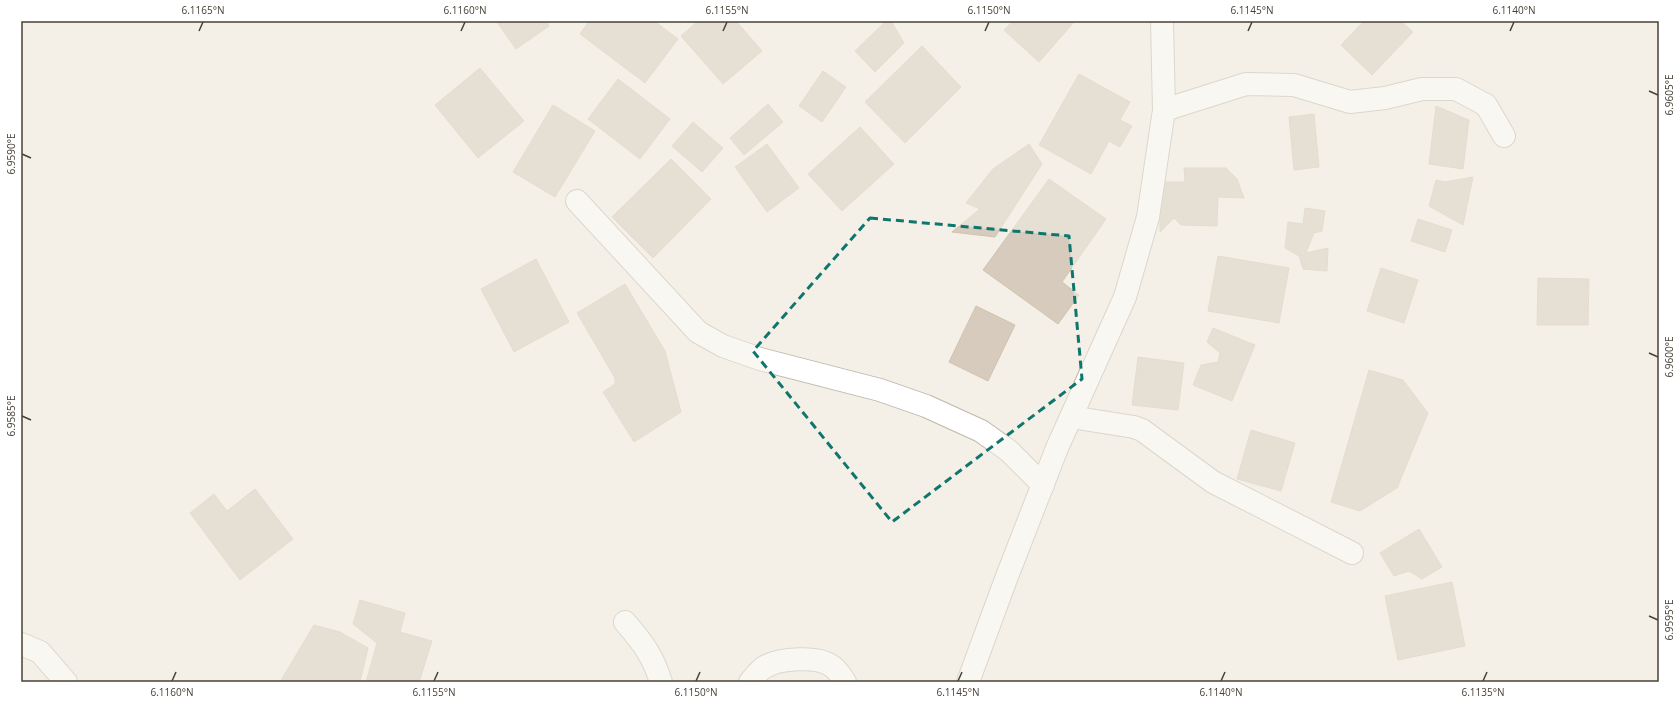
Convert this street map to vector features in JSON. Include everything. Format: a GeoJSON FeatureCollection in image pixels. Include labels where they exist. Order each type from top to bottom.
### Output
{"type":"FeatureCollection","features":[{"type":"Feature","properties":{"kind":"street"},"geometry":{"type":"LineString","coordinates":[[968,682],[1071,416],[1125,297],[1148,217],[1164,110],[1162,21]]}},
{"type":"Feature","properties":{"kind":"street"},"geometry":{"type":"LineString","coordinates":[[1164,110],[1246,84],[1294,85],[1350,102],[1385,98],[1422,89],[1456,89],[1486,105],[1504,136]]}},
{"type":"Feature","properties":{"kind":"street"},"geometry":{"type":"LineString","coordinates":[[577,201],[698,332],[723,346],[760,359],[880,390],[926,406],[981,431],[1009,451],[1043,485]]}},
{"type":"Feature","properties":{"kind":"street"},"geometry":{"type":"LineString","coordinates":[[1071,416],[1134,427],[1142,430],[1152,436],[1189,466],[1213,482],[1352,553]]}},
{"type":"Feature","properties":{"kind":"street"},"geometry":{"type":"LineString","coordinates":[[625,622],[640,639],[654,661],[661,682]]}},
{"type":"Feature","properties":{"kind":"street"},"geometry":{"type":"LineString","coordinates":[[21,644],[40,652],[66,682]]}},
{"type":"Feature","properties":{"kind":"street"},"geometry":{"type":"LineString","coordinates":[[750,682],[764,667],[790,660],[820,661],[833,666],[844,682]]}},
{"type":"Feature","properties":{"kind":"highlighted area"},"geometry":{"type":"Polygon","coordinates":[[[870,218],[1069,236],[1082,379],[892,522],[753,351],[870,218]]]}},
{"type":"Feature","properties":{"kind":"building"},"geometry":{"type":"Polygon","coordinates":[[[496,21],[547,21],[549,26],[516,49],[496,21]]]}},
{"type":"Feature","properties":{"kind":"building"},"geometry":{"type":"Polygon","coordinates":[[[589,21],[654,21],[678,39],[645,83],[580,34],[589,21]]]}},
{"type":"Feature","properties":{"kind":"building"},"geometry":{"type":"Polygon","coordinates":[[[698,21],[736,21],[762,51],[723,84],[681,36],[698,21]]]}},
{"type":"Feature","properties":{"kind":"building"},"geometry":{"type":"Polygon","coordinates":[[[886,21],[891,21],[904,43],[875,72],[855,51],[886,21]]]}},
{"type":"Feature","properties":{"kind":"building"},"geometry":{"type":"Polygon","coordinates":[[[1013,21],[1075,21],[1039,62],[1004,30],[1013,21]]]}},
{"type":"Feature","properties":{"kind":"building"},"geometry":{"type":"Polygon","coordinates":[[[1364,21],[1401,21],[1413,32],[1372,75],[1341,45],[1364,21]]]}},
{"type":"Feature","properties":{"kind":"building"},"geometry":{"type":"Polygon","coordinates":[[[922,46],[961,87],[905,143],[865,102],[922,46]]]}},
{"type":"Feature","properties":{"kind":"building"},"geometry":{"type":"Polygon","coordinates":[[[480,68],[524,121],[478,158],[435,105],[480,68]]]}},
{"type":"Feature","properties":{"kind":"building"},"geometry":{"type":"Polygon","coordinates":[[[823,71],[846,87],[822,122],[799,106],[823,71]]]}},
{"type":"Feature","properties":{"kind":"building"},"geometry":{"type":"Polygon","coordinates":[[[1079,74],[1130,102],[1120,120],[1132,126],[1120,147],[1109,141],[1091,174],[1039,145],[1079,74]]]}},
{"type":"Feature","properties":{"kind":"building"},"geometry":{"type":"Polygon","coordinates":[[[618,79],[670,119],[640,159],[588,119],[618,79]]]}},
{"type":"Feature","properties":{"kind":"building"},"geometry":{"type":"Polygon","coordinates":[[[768,104],[783,122],[744,155],[730,138],[768,104]]]}},
{"type":"Feature","properties":{"kind":"building"},"geometry":{"type":"Polygon","coordinates":[[[553,105],[595,131],[555,197],[513,172],[553,105]]]}},
{"type":"Feature","properties":{"kind":"building"},"geometry":{"type":"Polygon","coordinates":[[[1436,106],[1469,120],[1463,169],[1429,164],[1436,106]]]}},
{"type":"Feature","properties":{"kind":"building"},"geometry":{"type":"Polygon","coordinates":[[[1314,114],[1319,167],[1294,170],[1289,117],[1314,114]]]}},
{"type":"Feature","properties":{"kind":"building"},"geometry":{"type":"Polygon","coordinates":[[[693,122],[723,148],[702,172],[672,146],[693,122]]]}},
{"type":"Feature","properties":{"kind":"building"},"geometry":{"type":"Polygon","coordinates":[[[860,127],[894,164],[842,211],[808,174],[860,127]]]}},
{"type":"Feature","properties":{"kind":"building"},"geometry":{"type":"Polygon","coordinates":[[[767,144],[799,188],[767,212],[735,167],[767,144]]]}},
{"type":"Feature","properties":{"kind":"building"},"geometry":{"type":"Polygon","coordinates":[[[1029,144],[1042,164],[995,237],[952,232],[980,209],[966,203],[993,169],[1029,144]]]}},
{"type":"Feature","properties":{"kind":"building"},"geometry":{"type":"Polygon","coordinates":[[[671,159],[711,199],[653,258],[612,217],[671,159]]]}},
{"type":"Feature","properties":{"kind":"building"},"geometry":{"type":"Polygon","coordinates":[[[1184,168],[1226,168],[1237,179],[1244,198],[1218,197],[1217,226],[1181,225],[1174,218],[1160,232],[1160,182],[1185,182],[1184,168]]]}},
{"type":"Feature","properties":{"kind":"building"},"geometry":{"type":"Polygon","coordinates":[[[1473,177],[1463,225],[1429,206],[1436,180],[1445,182],[1473,177]]]}},
{"type":"Feature","properties":{"kind":"building"},"geometry":{"type":"Polygon","coordinates":[[[1049,179],[1106,219],[1062,282],[1079,295],[1058,324],[983,270],[1049,179]]]}},
{"type":"Feature","properties":{"kind":"building"},"geometry":{"type":"Polygon","coordinates":[[[1305,208],[1325,211],[1322,231],[1314,233],[1306,253],[1328,248],[1327,271],[1303,269],[1299,256],[1285,248],[1288,222],[1303,224],[1305,208]]]}},
{"type":"Feature","properties":{"kind":"building"},"geometry":{"type":"Polygon","coordinates":[[[1418,219],[1452,230],[1445,252],[1411,241],[1418,219]]]}},
{"type":"Feature","properties":{"kind":"building"},"geometry":{"type":"Polygon","coordinates":[[[1218,256],[1289,268],[1279,323],[1208,311],[1218,256]]]}},
{"type":"Feature","properties":{"kind":"building"},"geometry":{"type":"Polygon","coordinates":[[[536,259],[569,322],[514,352],[481,289],[536,259]]]}},
{"type":"Feature","properties":{"kind":"building"},"geometry":{"type":"Polygon","coordinates":[[[1381,268],[1418,280],[1404,323],[1367,311],[1381,268]]]}},
{"type":"Feature","properties":{"kind":"building"},"geometry":{"type":"Polygon","coordinates":[[[1538,278],[1589,279],[1588,325],[1537,325],[1538,278]]]}},
{"type":"Feature","properties":{"kind":"building"},"geometry":{"type":"Polygon","coordinates":[[[625,284],[665,351],[681,412],[634,442],[603,392],[615,384],[615,378],[577,313],[625,284]]]}},
{"type":"Feature","properties":{"kind":"building"},"geometry":{"type":"Polygon","coordinates":[[[976,306],[1015,325],[988,381],[949,362],[976,306]]]}},
{"type":"Feature","properties":{"kind":"building"},"geometry":{"type":"Polygon","coordinates":[[[1213,328],[1255,345],[1232,401],[1193,385],[1201,365],[1218,362],[1220,353],[1207,342],[1213,328]]]}},
{"type":"Feature","properties":{"kind":"building"},"geometry":{"type":"Polygon","coordinates":[[[1138,357],[1184,363],[1178,410],[1132,405],[1138,357]]]}},
{"type":"Feature","properties":{"kind":"building"},"geometry":{"type":"Polygon","coordinates":[[[1369,370],[1403,380],[1428,413],[1397,488],[1360,511],[1331,502],[1369,370]]]}},
{"type":"Feature","properties":{"kind":"building"},"geometry":{"type":"Polygon","coordinates":[[[1251,430],[1295,443],[1281,491],[1237,479],[1251,430]]]}},
{"type":"Feature","properties":{"kind":"building"},"geometry":{"type":"Polygon","coordinates":[[[255,489],[293,539],[240,580],[190,513],[214,494],[227,511],[255,489]]]}},
{"type":"Feature","properties":{"kind":"building"},"geometry":{"type":"Polygon","coordinates":[[[1419,529],[1442,567],[1422,579],[1409,571],[1394,576],[1380,553],[1419,529]]]}},
{"type":"Feature","properties":{"kind":"building"},"geometry":{"type":"Polygon","coordinates":[[[1452,582],[1465,646],[1398,660],[1385,596],[1452,582]]]}},
{"type":"Feature","properties":{"kind":"building"},"geometry":{"type":"Polygon","coordinates":[[[360,600],[405,613],[400,632],[432,641],[419,682],[366,682],[377,643],[353,624],[360,600]]]}},
{"type":"Feature","properties":{"kind":"building"},"geometry":{"type":"Polygon","coordinates":[[[314,625],[340,632],[368,648],[360,682],[280,682],[314,625]]]}}]}
